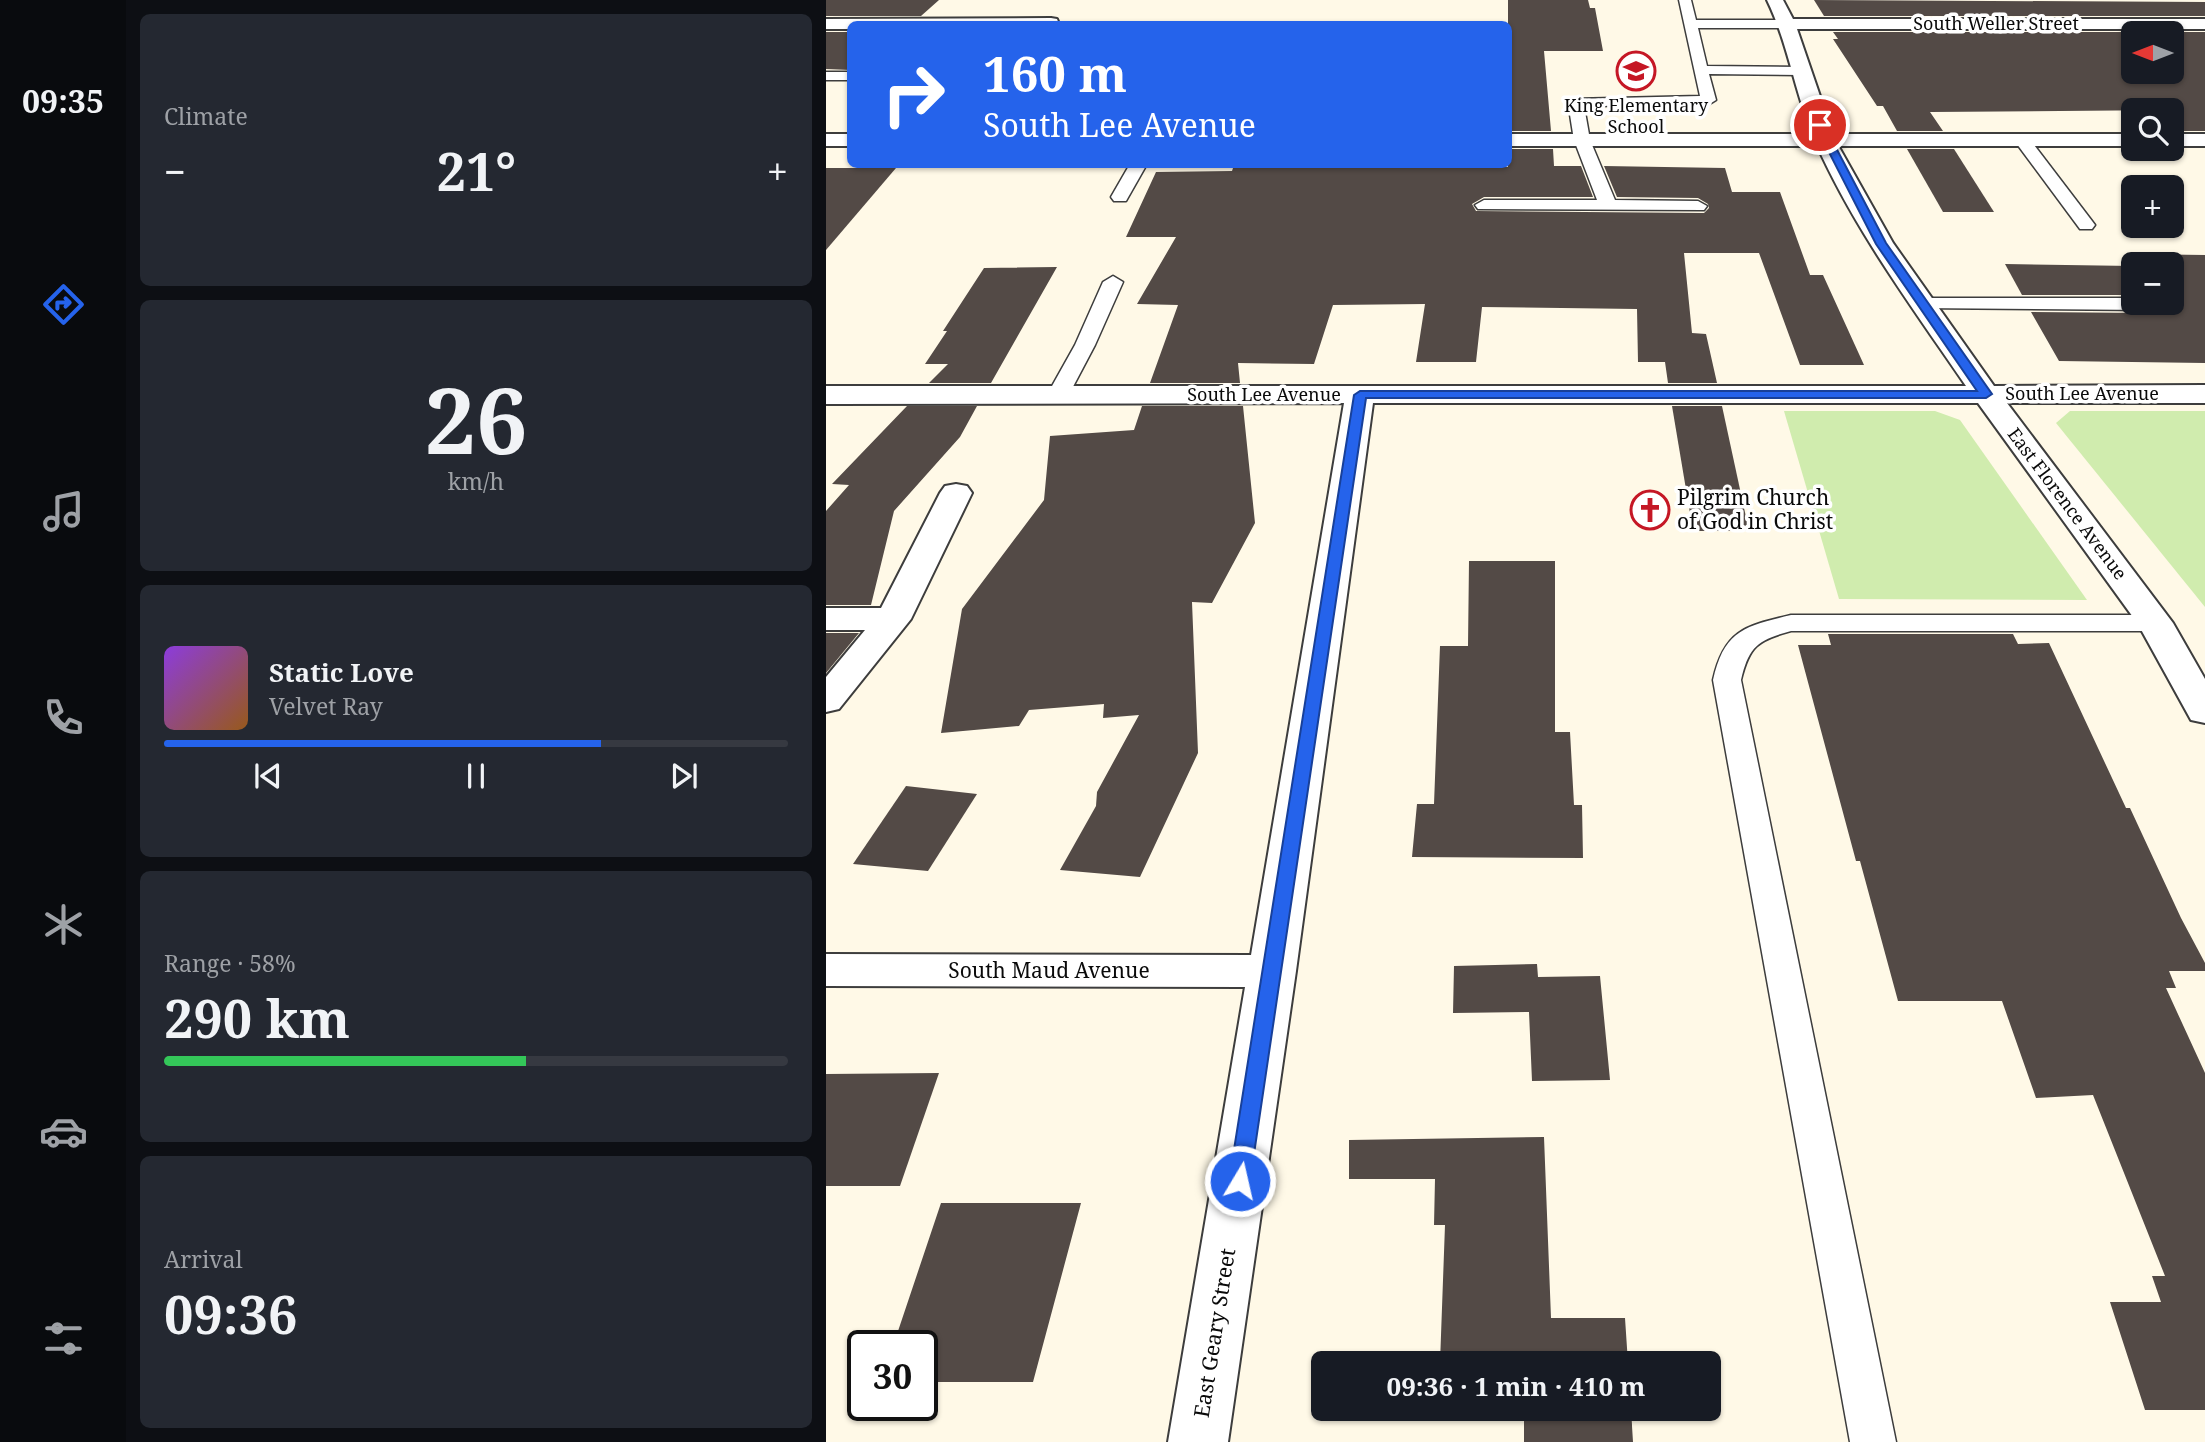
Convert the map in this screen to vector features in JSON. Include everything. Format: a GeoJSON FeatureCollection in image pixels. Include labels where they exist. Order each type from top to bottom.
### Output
{"type":"FeatureCollection","features":[{"type":"Feature","properties":{"kind":"street"},"geometry":{"type":"LineString","coordinates":[[1053,21],[1063,8]]}},
{"type":"Feature","properties":{"kind":"street","name":"South Weller Street"},"geometry":{"type":"LineString","coordinates":[[1781,12],[2205,24]]}},
{"type":"Feature","properties":{"kind":"street","name":"East Florence Avenue"},"geometry":{"type":"LineString","coordinates":[[1781,12],[1825,140],[1881,244],[1986,394],[2155,623],[2205,712]]}},
{"type":"Feature","properties":{"kind":"street"},"geometry":{"type":"LineString","coordinates":[[826,24],[847,24]]}},
{"type":"Feature","properties":{"kind":"street"},"geometry":{"type":"LineString","coordinates":[[1512,140],[2121,139]]}},
{"type":"Feature","properties":{"kind":"street"},"geometry":{"type":"LineString","coordinates":[[2184,139],[2205,139]]}},
{"type":"Feature","properties":{"kind":"street"},"geometry":{"type":"LineString","coordinates":[[826,140],[847,140]]}},
{"type":"Feature","properties":{"kind":"street","name":"South Lee Avenue"},"geometry":{"type":"LineString","coordinates":[[826,395],[2205,394]]}},
{"type":"Feature","properties":{"kind":"street","name":"East Geary Street"},"geometry":{"type":"LineString","coordinates":[[1198,1442],[1360,395]]}},
{"type":"Feature","properties":{"kind":"street"},"geometry":{"type":"LineString","coordinates":[[826,701],[893,619],[956,493]]}},
{"type":"Feature","properties":{"kind":"street"},"geometry":{"type":"LineString","coordinates":[[826,619],[893,619]]}},
{"type":"Feature","properties":{"kind":"street","name":"South Maud Avenue"},"geometry":{"type":"LineString","coordinates":[[826,970],[1273,971]]}},
{"type":"Feature","properties":{"kind":"lane"},"geometry":{"type":"LineString","coordinates":[[1608,205],[1582,140],[1576,102],[1708,100],[1685,0]]}},
{"type":"Feature","properties":{"kind":"lane"},"geometry":{"type":"LineString","coordinates":[[1690,24],[1781,12]]}},
{"type":"Feature","properties":{"kind":"lane"},"geometry":{"type":"LineString","coordinates":[[1701,70],[1800,71]]}},
{"type":"Feature","properties":{"kind":"lane"},"geometry":{"type":"LineString","coordinates":[[826,76],[847,76]]}},
{"type":"Feature","properties":{"kind":"lane"},"geometry":{"type":"LineString","coordinates":[[2022,140],[2086,225]]}},
{"type":"Feature","properties":{"kind":"lane"},"geometry":{"type":"LineString","coordinates":[[1120,197],[1137,168]]}},
{"type":"Feature","properties":{"kind":"lane"},"geometry":{"type":"LineString","coordinates":[[1484,205],[1698,206]]}},
{"type":"Feature","properties":{"kind":"lane"},"geometry":{"type":"LineString","coordinates":[[1058,395],[1086,345],[1113,282]]}},
{"type":"Feature","properties":{"kind":"lane"},"geometry":{"type":"LineString","coordinates":[[1924,304],[2121,304]]}},
{"type":"Feature","properties":{"kind":"lane"},"geometry":{"type":"LineString","coordinates":[[1873,1442],[1727,680],[1731,656],[1741,642],[1765,629],[1791,623],[2155,623]]}},
{"type":"Feature","properties":{"kind":"green space"},"geometry":{"type":"Polygon","coordinates":[[[1784,411],[1935,411],[1960,420],[2087,600],[1839,599],[1784,411]]]}},
{"type":"Feature","properties":{"kind":"green space"},"geometry":{"type":"Polygon","coordinates":[[[2070,411],[2205,411],[2205,607],[2056,423],[2070,411]]]}},
{"type":"Feature","properties":{"kind":"building"},"geometry":{"type":"Polygon","coordinates":[[[826,0],[939,0],[921,16],[826,16],[826,0]]]}},
{"type":"Feature","properties":{"kind":"building"},"geometry":{"type":"Polygon","coordinates":[[[1508,0],[1588,0],[1590,8],[1595,8],[1603,51],[1544,51],[1551,131],[1512,131],[1512,21],[1508,21],[1508,0]]]}},
{"type":"Feature","properties":{"kind":"building"},"geometry":{"type":"Polygon","coordinates":[[[1814,0],[2205,2],[2205,16],[1824,16],[1814,0]]]}},
{"type":"Feature","properties":{"kind":"building"},"geometry":{"type":"Polygon","coordinates":[[[826,32],[847,32],[847,70],[826,69],[826,32]]]}},
{"type":"Feature","properties":{"kind":"building"},"geometry":{"type":"Polygon","coordinates":[[[1833,32],[2121,32],[2121,84],[2184,84],[2184,32],[2205,32],[2205,131],[2184,131],[2184,98],[2121,98],[2121,110],[1930,112],[1943,131],[1897,131],[1883,106],[1877,106],[1833,39],[1838,39],[1833,32]]]}},
{"type":"Feature","properties":{"kind":"building"},"geometry":{"type":"Polygon","coordinates":[[[1512,149],[1553,149],[1554,166],[1581,166],[1593,197],[1484,197],[1472,204],[1476,211],[1704,213],[1709,208],[1708,204],[1698,198],[1617,197],[1604,166],[1725,168],[1732,192],[1780,192],[1810,275],[1823,275],[1864,365],[1800,365],[1759,253],[1684,253],[1692,333],[1706,334],[1717,383],[1668,383],[1665,362],[1638,362],[1637,309],[1482,307],[1476,362],[1416,362],[1425,304],[1333,305],[1314,364],[1238,363],[1240,383],[1150,383],[1178,305],[1137,304],[1176,237],[1126,237],[1156,172],[1232,171],[1233,168],[1512,168],[1512,149]]]}},
{"type":"Feature","properties":{"kind":"building"},"geometry":{"type":"Polygon","coordinates":[[[1907,149],[1954,149],[1994,212],[1943,212],[1907,149]]]}},
{"type":"Feature","properties":{"kind":"building"},"geometry":{"type":"Polygon","coordinates":[[[826,168],[896,168],[826,250],[826,168]]]}},
{"type":"Feature","properties":{"kind":"building"},"geometry":{"type":"Polygon","coordinates":[[[2184,255],[2205,255],[2205,363],[2059,361],[2031,312],[2184,315],[2184,255]]]}},
{"type":"Feature","properties":{"kind":"building"},"geometry":{"type":"Polygon","coordinates":[[[2005,264],[2121,266],[2121,295],[2022,295],[2005,264]]]}},
{"type":"Feature","properties":{"kind":"building"},"geometry":{"type":"Polygon","coordinates":[[[1057,267],[991,383],[929,383],[948,364],[925,364],[984,268],[1057,267]]]}},
{"type":"Feature","properties":{"kind":"building"},"geometry":{"type":"Polygon","coordinates":[[[907,406],[977,406],[960,437],[894,511],[871,605],[826,605],[826,511],[849,485],[832,484],[907,406]]]}},
{"type":"Feature","properties":{"kind":"building"},"geometry":{"type":"Polygon","coordinates":[[[1142,406],[1243,406],[1255,523],[1212,603],[1192,602],[1198,753],[1140,877],[1060,870],[1096,806],[1097,792],[1139,715],[1103,718],[1104,704],[1029,710],[1019,726],[941,733],[962,609],[1044,500],[1050,436],[1134,430],[1142,406]]]}},
{"type":"Feature","properties":{"kind":"building"},"geometry":{"type":"Polygon","coordinates":[[[1672,406],[1722,406],[1749,531],[1693,531],[1672,406]]]}},
{"type":"Feature","properties":{"kind":"building"},"geometry":{"type":"Polygon","coordinates":[[[1469,561],[1555,561],[1555,732],[1570,732],[1574,805],[1582,805],[1583,858],[1412,857],[1417,804],[1434,804],[1440,646],[1468,646],[1469,561]]]}},
{"type":"Feature","properties":{"kind":"building"},"geometry":{"type":"Polygon","coordinates":[[[826,633],[859,633],[826,673],[826,633]]]}},
{"type":"Feature","properties":{"kind":"building"},"geometry":{"type":"Polygon","coordinates":[[[1828,634],[2013,634],[2018,644],[2049,643],[2126,808],[2130,808],[2205,963],[2205,971],[2169,971],[2176,988],[2166,988],[2205,1073],[2205,1410],[2145,1410],[2110,1302],[2161,1302],[2152,1276],[2165,1276],[2093,1095],[2036,1098],[2002,1001],[1898,1001],[1860,861],[1856,861],[1798,645],[1831,645],[1828,634]]]}},
{"type":"Feature","properties":{"kind":"building"},"geometry":{"type":"Polygon","coordinates":[[[906,786],[977,794],[928,871],[853,864],[906,786]]]}},
{"type":"Feature","properties":{"kind":"building"},"geometry":{"type":"Polygon","coordinates":[[[1537,964],[1538,977],[1600,976],[1610,1080],[1532,1081],[1529,1012],[1453,1013],[1454,966],[1537,964]]]}},
{"type":"Feature","properties":{"kind":"building"},"geometry":{"type":"Polygon","coordinates":[[[939,1073],[900,1186],[826,1186],[826,1074],[939,1073]]]}},
{"type":"Feature","properties":{"kind":"building"},"geometry":{"type":"Polygon","coordinates":[[[1544,1137],[1551,1318],[1625,1318],[1627,1351],[1440,1351],[1445,1225],[1434,1225],[1435,1179],[1349,1179],[1349,1140],[1544,1137]]]}},
{"type":"Feature","properties":{"kind":"building"},"geometry":{"type":"Polygon","coordinates":[[[941,1203],[1081,1203],[1033,1382],[938,1382],[938,1330],[898,1330],[941,1203]]]}},
{"type":"Feature","properties":{"kind":"building"},"geometry":{"type":"Polygon","coordinates":[[[1524,1421],[1632,1421],[1633,1442],[1524,1442],[1524,1421]]]}},
{"type":"Feature","properties":{"kind":"place","name":"King Elementary School"},"geometry":{"type":"Point","coordinates":[1636,71]}},
{"type":"Feature","properties":{"kind":"place","name":"Pilgrim Church of God in Christ"},"geometry":{"type":"Point","coordinates":[1650,510]}},
{"type":"Feature","properties":{"kind":"route"},"geometry":{"type":"LineString","coordinates":[[1240,1181],[1360,395],[1986,394],[1881,244],[1825,140],[1820,125]]}}]}
